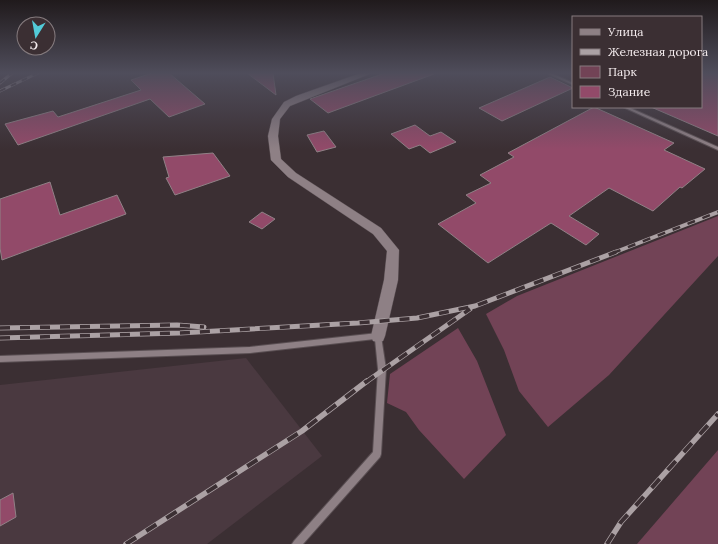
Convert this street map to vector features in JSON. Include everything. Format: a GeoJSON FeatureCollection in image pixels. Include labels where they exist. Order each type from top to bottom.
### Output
{"type":"FeatureCollection","features":[{"type":"Feature","properties":{"kind":"street"},"geometry":{"type":"LineString","coordinates":[[298,98],[287,104],[276,119],[273,136],[276,160],[292,175],[377,231],[393,250],[391,280],[378,336]]}},
{"type":"Feature","properties":{"kind":"lane"},"geometry":{"type":"LineString","coordinates":[[627,108],[718,149]]}},
{"type":"Feature","properties":{"kind":"lane"},"geometry":{"type":"LineString","coordinates":[[0,359],[250,350],[378,336],[382,369],[377,454],[297,544]]}},
{"type":"Feature","properties":{"kind":"shaded area"},"geometry":{"type":"Polygon","coordinates":[[[246,358],[322,456],[207,544],[0,544],[0,385],[246,358]]]}},
{"type":"Feature","properties":{"kind":"green space"},"geometry":{"type":"Polygon","coordinates":[[[718,216],[718,256],[609,375],[548,427],[519,391],[504,350],[486,314],[517,296],[718,216]]]}},
{"type":"Feature","properties":{"kind":"green space"},"geometry":{"type":"Polygon","coordinates":[[[458,328],[477,361],[506,435],[464,479],[419,430],[406,412],[387,403],[390,374],[458,328]]]}},
{"type":"Feature","properties":{"kind":"green space"},"geometry":{"type":"Polygon","coordinates":[[[718,450],[718,544],[637,544],[718,450]]]}},
{"type":"Feature","properties":{"kind":"building"},"geometry":{"type":"Polygon","coordinates":[[[115,98],[198,98],[205,104],[169,117],[150,99],[18,145],[5,124],[53,111],[58,117],[115,98]]]}},
{"type":"Feature","properties":{"kind":"building"},"geometry":{"type":"Polygon","coordinates":[[[312,98],[368,98],[328,113],[310,99],[312,98]]]}},
{"type":"Feature","properties":{"kind":"building"},"geometry":{"type":"Polygon","coordinates":[[[501,98],[551,98],[502,121],[479,108],[501,98]]]}},
{"type":"Feature","properties":{"kind":"building"},"geometry":{"type":"Polygon","coordinates":[[[702,98],[718,98],[718,136],[653,108],[702,108],[702,98]]]}},
{"type":"Feature","properties":{"kind":"building"},"geometry":{"type":"Polygon","coordinates":[[[592,108],[596,108],[674,143],[664,150],[705,169],[682,188],[680,187],[653,211],[609,188],[569,216],[599,234],[586,245],[551,223],[488,263],[438,224],[476,203],[466,195],[491,183],[480,175],[514,157],[508,153],[592,108]]]}},
{"type":"Feature","properties":{"kind":"building"},"geometry":{"type":"Polygon","coordinates":[[[415,125],[430,136],[441,132],[456,142],[430,153],[420,145],[409,149],[391,134],[415,125]]]}},
{"type":"Feature","properties":{"kind":"building"},"geometry":{"type":"Polygon","coordinates":[[[324,131],[336,147],[317,152],[307,135],[324,131]]]}},
{"type":"Feature","properties":{"kind":"building"},"geometry":{"type":"Polygon","coordinates":[[[213,153],[230,176],[175,195],[166,178],[169,177],[163,157],[213,153]]]}},
{"type":"Feature","properties":{"kind":"building"},"geometry":{"type":"Polygon","coordinates":[[[50,182],[60,215],[117,195],[126,214],[2,260],[0,248],[0,199],[50,182]]]}},
{"type":"Feature","properties":{"kind":"building"},"geometry":{"type":"Polygon","coordinates":[[[262,212],[275,219],[262,229],[249,222],[262,212]]]}},
{"type":"Feature","properties":{"kind":"building"},"geometry":{"type":"Polygon","coordinates":[[[13,493],[16,517],[0,526],[0,500],[13,493]]]}},
{"type":"Feature","properties":{"kind":"railway"},"geometry":{"type":"LineString","coordinates":[[613,253],[718,212]]}},
{"type":"Feature","properties":{"kind":"railway"},"geometry":{"type":"LineString","coordinates":[[0,338],[180,333],[358,323],[417,318],[475,306],[616,252]]}},
{"type":"Feature","properties":{"kind":"railway"},"geometry":{"type":"LineString","coordinates":[[366,382],[470,309]]}},
{"type":"Feature","properties":{"kind":"railway"},"geometry":{"type":"LineString","coordinates":[[0,328],[177,325],[204,327]]}},
{"type":"Feature","properties":{"kind":"railway"},"geometry":{"type":"LineString","coordinates":[[126,544],[302,431],[367,381]]}},
{"type":"Feature","properties":{"kind":"railway"},"geometry":{"type":"LineString","coordinates":[[607,544],[621,522],[718,414]]}}]}
